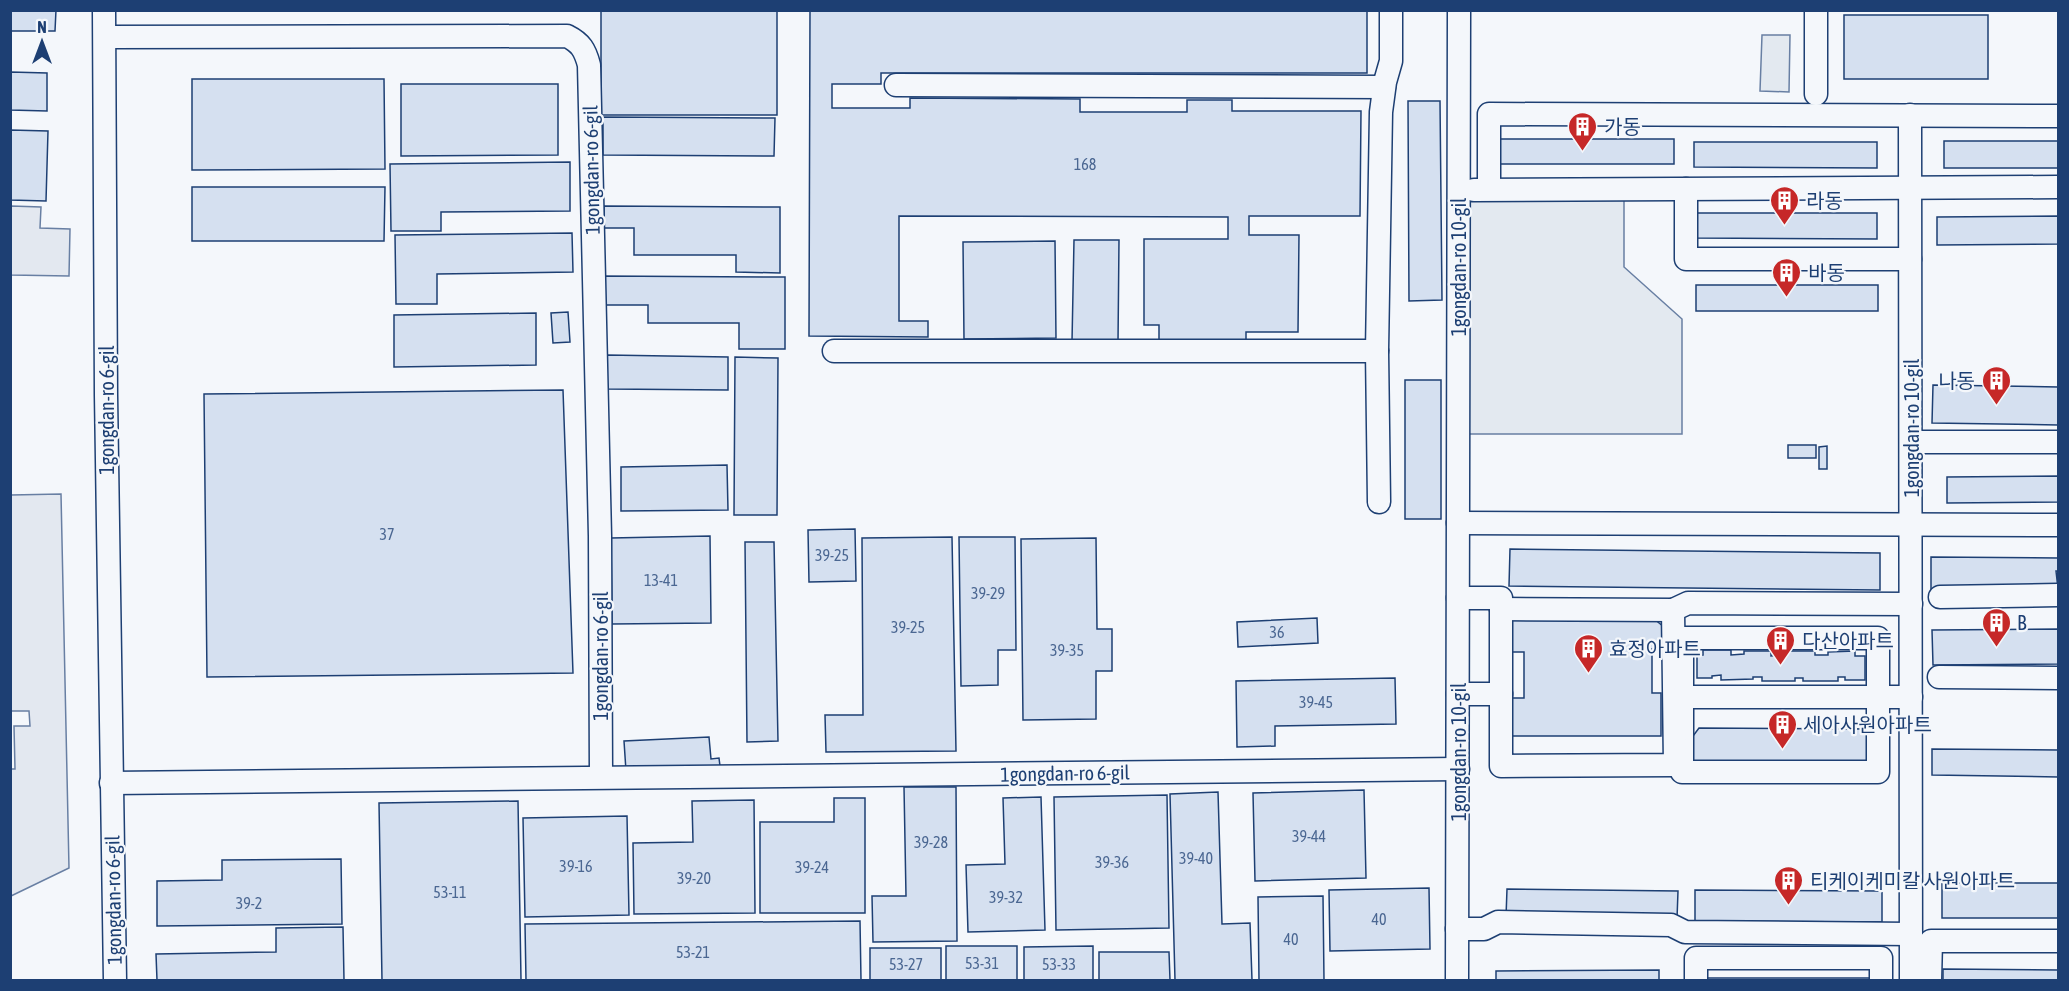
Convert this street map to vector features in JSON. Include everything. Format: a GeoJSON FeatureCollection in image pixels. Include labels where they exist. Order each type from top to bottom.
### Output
{"type":"FeatureCollection","features":[{"type":"Feature","properties":{"kind":"street","name":"1gongdan-ro 6-gil"},"geometry":{"type":"LineString","coordinates":[[104,10],[106,383],[115,981]]}},
{"type":"Feature","properties":{"kind":"street"},"geometry":{"type":"LineString","coordinates":[[1379,502],[1377,351],[1382,112],[1384,87],[1391,61],[1391,10]]}},
{"type":"Feature","properties":{"kind":"street","name":"1gongdan-ro 10-gil"},"geometry":{"type":"LineString","coordinates":[[1458,981],[1459,10]]}},
{"type":"Feature","properties":{"kind":"street"},"geometry":{"type":"LineString","coordinates":[[1815,10],[1815,94]]}},
{"type":"Feature","properties":{"kind":"street","name":"1gongdan-ro 6-gil"},"geometry":{"type":"LineString","coordinates":[[105,38],[567,36],[578,41],[585,51],[589,65],[600,536],[601,776]]}},
{"type":"Feature","properties":{"kind":"street"},"geometry":{"type":"LineString","coordinates":[[896,85],[1384,87]]}},
{"type":"Feature","properties":{"kind":"street"},"geometry":{"type":"LineString","coordinates":[[2058,116],[1490,114],[1479,189],[2058,187]]}},
{"type":"Feature","properties":{"kind":"street","name":"1gongdan-ro 10-gil"},"geometry":{"type":"LineString","coordinates":[[1910,115],[1911,981]]}},
{"type":"Feature","properties":{"kind":"street"},"geometry":{"type":"LineString","coordinates":[[1686,189],[1686,259],[1910,259]]}},
{"type":"Feature","properties":{"kind":"street"},"geometry":{"type":"LineString","coordinates":[[834,351],[1377,351]]}},
{"type":"Feature","properties":{"kind":"street"},"geometry":{"type":"LineString","coordinates":[[1911,442],[2058,442]]}},
{"type":"Feature","properties":{"kind":"street","name":"1gongdan-ro 10-gil"},"geometry":{"type":"LineString","coordinates":[[1458,523],[2058,525]]}},
{"type":"Feature","properties":{"kind":"street"},"geometry":{"type":"LineString","coordinates":[[1940,597],[2058,596]]}},
{"type":"Feature","properties":{"kind":"street"},"geometry":{"type":"LineString","coordinates":[[1458,598],[1501,598],[1501,766],[1674,765],[1673,610]]}},
{"type":"Feature","properties":{"kind":"street"},"geometry":{"type":"LineString","coordinates":[[1501,609],[1673,610],[1688,603],[1911,604]]}},
{"type":"Feature","properties":{"kind":"street"},"geometry":{"type":"LineString","coordinates":[[1682,638],[1878,638],[1878,772],[1682,772],[1682,697],[1682,638]]}},
{"type":"Feature","properties":{"kind":"street"},"geometry":{"type":"LineString","coordinates":[[1939,677],[2058,678]]}},
{"type":"Feature","properties":{"kind":"street"},"geometry":{"type":"LineString","coordinates":[[1458,694],[1501,694]]}},
{"type":"Feature","properties":{"kind":"street"},"geometry":{"type":"LineString","coordinates":[[1682,697],[1911,697]]}},
{"type":"Feature","properties":{"kind":"street","name":"1gongdan-ro 6-gil"},"geometry":{"type":"LineString","coordinates":[[111,783],[601,776],[1458,769]]}},
{"type":"Feature","properties":{"kind":"street"},"geometry":{"type":"LineString","coordinates":[[1458,929],[1484,929],[1498,922],[1671,925],[1685,932],[1911,934]]}},
{"type":"Feature","properties":{"kind":"street"},"geometry":{"type":"LineString","coordinates":[[1930,981],[1931,941],[2058,941]]}},
{"type":"Feature","properties":{"kind":"street"},"geometry":{"type":"LineString","coordinates":[[1696,981],[1696,958],[1881,958],[1881,981]]}},
{"type":"Feature","properties":{"kind":"shaded area"},"geometry":{"type":"Polygon","coordinates":[[[1762,35],[1790,35],[1789,92],[1760,91],[1762,35]]]}},
{"type":"Feature","properties":{"kind":"shaded area"},"geometry":{"type":"Polygon","coordinates":[[[1469,198],[1624,198],[1624,267],[1682,319],[1682,434],[1469,434],[1469,198]]]}},
{"type":"Feature","properties":{"kind":"shaded area"},"geometry":{"type":"Polygon","coordinates":[[[11,206],[41,207],[40,228],[70,229],[69,276],[11,275],[11,206]]]}},
{"type":"Feature","properties":{"kind":"shaded area"},"geometry":{"type":"Polygon","coordinates":[[[61,494],[69,868],[11,896],[10,769],[15,769],[14,726],[30,726],[29,711],[11,711],[11,495],[61,494]]]}},
{"type":"Feature","properties":{"kind":"building"},"geometry":{"type":"Polygon","coordinates":[[[10,10],[56,10],[55,31],[10,31],[10,10]]]}},
{"type":"Feature","properties":{"kind":"building"},"geometry":{"type":"Polygon","coordinates":[[[601,10],[777,10],[777,115],[601,115],[601,10]]]}},
{"type":"Feature","properties":{"kind":"building"},"geometry":{"type":"Polygon","coordinates":[[[810,10],[1367,10],[1367,73],[881,73],[881,84],[832,84],[832,108],[910,108],[910,98],[1080,99],[1080,112],[1187,112],[1187,100],[1232,100],[1232,111],[1361,111],[1360,216],[1249,216],[1249,235],[1299,235],[1298,332],[1246,332],[1246,345],[1159,345],[1159,325],[1144,325],[1144,239],[1228,239],[1228,217],[899,216],[899,321],[928,321],[928,337],[809,336],[810,10]]]}},
{"type":"Feature","properties":{"kind":"building"},"geometry":{"type":"Polygon","coordinates":[[[1844,15],[1988,15],[1988,79],[1844,79],[1844,15]]]}},
{"type":"Feature","properties":{"kind":"building"},"geometry":{"type":"Polygon","coordinates":[[[10,72],[47,73],[47,111],[10,110],[10,72]]]}},
{"type":"Feature","properties":{"kind":"building"},"geometry":{"type":"Polygon","coordinates":[[[192,79],[384,79],[385,169],[192,170],[192,79]]]}},
{"type":"Feature","properties":{"kind":"building"},"geometry":{"type":"Polygon","coordinates":[[[401,84],[558,84],[558,155],[401,156],[401,84]]]}},
{"type":"Feature","properties":{"kind":"building"},"geometry":{"type":"Polygon","coordinates":[[[1408,101],[1440,101],[1442,300],[1409,301],[1408,101]]]}},
{"type":"Feature","properties":{"kind":"building"},"geometry":{"type":"Polygon","coordinates":[[[603,117],[775,118],[774,156],[603,155],[603,117]]]}},
{"type":"Feature","properties":{"kind":"building"},"geometry":{"type":"Polygon","coordinates":[[[10,130],[48,131],[46,201],[10,200],[10,130]]]}},
{"type":"Feature","properties":{"kind":"building","name":"가동"},"geometry":{"type":"Polygon","coordinates":[[[1492,139],[1674,139],[1674,164],[1492,164],[1492,139]]]}},
{"type":"Feature","properties":{"kind":"building"},"geometry":{"type":"Polygon","coordinates":[[[1944,141],[2058,141],[2058,168],[1944,168],[1944,141]]]}},
{"type":"Feature","properties":{"kind":"building"},"geometry":{"type":"Polygon","coordinates":[[[1694,142],[1877,142],[1877,168],[1694,167],[1694,142]]]}},
{"type":"Feature","properties":{"kind":"building"},"geometry":{"type":"Polygon","coordinates":[[[570,162],[570,211],[441,212],[441,231],[391,231],[390,164],[570,162]]]}},
{"type":"Feature","properties":{"kind":"building"},"geometry":{"type":"Polygon","coordinates":[[[192,187],[385,187],[384,241],[192,241],[192,187]]]}},
{"type":"Feature","properties":{"kind":"building"},"geometry":{"type":"Polygon","coordinates":[[[604,206],[780,207],[780,273],[736,272],[736,255],[634,255],[634,228],[604,228],[604,206]]]}},
{"type":"Feature","properties":{"kind":"building","name":"라동"},"geometry":{"type":"Polygon","coordinates":[[[1694,213],[1877,213],[1877,239],[1694,238],[1694,213]]]}},
{"type":"Feature","properties":{"kind":"building"},"geometry":{"type":"Polygon","coordinates":[[[2058,216],[2058,244],[1937,245],[1937,217],[2058,216]]]}},
{"type":"Feature","properties":{"kind":"building"},"geometry":{"type":"Polygon","coordinates":[[[572,233],[573,272],[437,274],[437,304],[396,304],[395,235],[572,233]]]}},
{"type":"Feature","properties":{"kind":"building"},"geometry":{"type":"Polygon","coordinates":[[[1074,240],[1119,240],[1118,343],[1072,342],[1074,240]]]}},
{"type":"Feature","properties":{"kind":"building"},"geometry":{"type":"Polygon","coordinates":[[[1055,241],[1056,338],[964,339],[963,242],[1055,241]]]}},
{"type":"Feature","properties":{"kind":"building"},"geometry":{"type":"Polygon","coordinates":[[[600,276],[785,277],[785,349],[739,349],[739,323],[648,323],[648,305],[600,305],[600,276]]]}},
{"type":"Feature","properties":{"kind":"building","name":"바동"},"geometry":{"type":"Polygon","coordinates":[[[1696,285],[1878,285],[1878,311],[1696,311],[1696,285]]]}},
{"type":"Feature","properties":{"kind":"building"},"geometry":{"type":"Polygon","coordinates":[[[568,312],[570,342],[553,343],[551,313],[568,312]]]}},
{"type":"Feature","properties":{"kind":"building"},"geometry":{"type":"Polygon","coordinates":[[[536,313],[536,365],[394,367],[394,315],[536,313]]]}},
{"type":"Feature","properties":{"kind":"building"},"geometry":{"type":"Polygon","coordinates":[[[607,355],[728,357],[728,390],[607,389],[607,355]]]}},
{"type":"Feature","properties":{"kind":"building"},"geometry":{"type":"Polygon","coordinates":[[[735,357],[778,358],[777,515],[734,515],[735,357]]]}},
{"type":"Feature","properties":{"kind":"building"},"geometry":{"type":"Polygon","coordinates":[[[1405,380],[1441,380],[1441,519],[1405,519],[1405,380]]]}},
{"type":"Feature","properties":{"kind":"building","name":"나동"},"geometry":{"type":"Polygon","coordinates":[[[1933,385],[2058,387],[2058,425],[1932,423],[1933,385]]]}},
{"type":"Feature","properties":{"kind":"building"},"geometry":{"type":"Polygon","coordinates":[[[563,390],[573,673],[207,677],[204,394],[563,390]]]}},
{"type":"Feature","properties":{"kind":"building"},"geometry":{"type":"Polygon","coordinates":[[[1788,445],[1816,445],[1816,458],[1788,458],[1788,445]]]}},
{"type":"Feature","properties":{"kind":"building"},"geometry":{"type":"Polygon","coordinates":[[[1827,446],[1827,469],[1819,469],[1819,447],[1827,446]]]}},
{"type":"Feature","properties":{"kind":"building"},"geometry":{"type":"Polygon","coordinates":[[[727,465],[728,510],[621,511],[621,467],[727,465]]]}},
{"type":"Feature","properties":{"kind":"building"},"geometry":{"type":"Polygon","coordinates":[[[2058,476],[2058,502],[1947,503],[1947,477],[2058,476]]]}},
{"type":"Feature","properties":{"kind":"building"},"geometry":{"type":"Polygon","coordinates":[[[855,529],[856,581],[809,582],[808,530],[855,529]]]}},
{"type":"Feature","properties":{"kind":"building"},"geometry":{"type":"Polygon","coordinates":[[[710,536],[711,623],[612,624],[611,538],[710,536]]]}},
{"type":"Feature","properties":{"kind":"building"},"geometry":{"type":"Polygon","coordinates":[[[952,537],[956,751],[826,752],[825,715],[863,715],[862,538],[952,537]]]}},
{"type":"Feature","properties":{"kind":"building"},"geometry":{"type":"Polygon","coordinates":[[[959,537],[1015,537],[1016,650],[998,650],[998,685],[961,686],[959,537]]]}},
{"type":"Feature","properties":{"kind":"building"},"geometry":{"type":"Polygon","coordinates":[[[1096,538],[1097,629],[1112,629],[1112,671],[1096,671],[1096,719],[1023,720],[1021,539],[1096,538]]]}},
{"type":"Feature","properties":{"kind":"building"},"geometry":{"type":"Polygon","coordinates":[[[745,542],[774,542],[778,741],[747,742],[745,542]]]}},
{"type":"Feature","properties":{"kind":"building","name":"효정아파트"},"geometry":{"type":"Polygon","coordinates":[[[1510,549],[1880,553],[1880,590],[1509,586],[1510,549]]]}},
{"type":"Feature","properties":{"kind":"building"},"geometry":{"type":"Polygon","coordinates":[[[1931,557],[2058,558],[2058,571],[2056,571],[2058,589],[1931,589],[1931,557]]]}},
{"type":"Feature","properties":{"kind":"building","name":"효정아파트"},"geometry":{"type":"Polygon","coordinates":[[[1504,614],[1648,614],[1664,627],[1664,649],[1652,649],[1652,693],[1661,693],[1661,736],[1506,736],[1506,698],[1524,698],[1524,652],[1504,652],[1504,614]]]}},
{"type":"Feature","properties":{"kind":"building"},"geometry":{"type":"Polygon","coordinates":[[[1317,618],[1318,643],[1238,647],[1237,622],[1317,618]]]}},
{"type":"Feature","properties":{"kind":"building","name":"B"},"geometry":{"type":"Polygon","coordinates":[[[2058,629],[2058,664],[1933,665],[1932,630],[2058,629]]]}},
{"type":"Feature","properties":{"kind":"building","name":"다산아파트"},"geometry":{"type":"Polygon","coordinates":[[[1703,650],[1731,650],[1731,655],[1744,654],[1744,651],[1771,651],[1771,656],[1785,655],[1785,651],[1815,651],[1815,655],[1828,655],[1828,652],[1855,651],[1855,656],[1865,656],[1865,680],[1845,680],[1845,677],[1838,677],[1838,681],[1803,681],[1803,678],[1795,678],[1795,681],[1762,681],[1762,677],[1753,677],[1753,679],[1721,680],[1721,675],[1712,676],[1712,678],[1697,678],[1697,655],[1703,655],[1703,650]]]}},
{"type":"Feature","properties":{"kind":"building"},"geometry":{"type":"Polygon","coordinates":[[[1395,678],[1396,724],[1275,726],[1275,746],[1237,747],[1236,681],[1395,678]]]}},
{"type":"Feature","properties":{"kind":"building","name":"세아사원아파트"},"geometry":{"type":"Polygon","coordinates":[[[1699,728],[1871,729],[1870,765],[1693,764],[1693,736],[1699,728]]]}},
{"type":"Feature","properties":{"kind":"building"},"geometry":{"type":"Polygon","coordinates":[[[709,737],[711,759],[719,758],[720,766],[626,771],[624,741],[709,737]]]}},
{"type":"Feature","properties":{"kind":"building"},"geometry":{"type":"Polygon","coordinates":[[[1932,749],[2058,750],[2058,777],[1932,775],[1932,749]]]}},
{"type":"Feature","properties":{"kind":"building"},"geometry":{"type":"Polygon","coordinates":[[[904,787],[956,787],[957,941],[873,942],[872,896],[906,896],[904,787]]]}},
{"type":"Feature","properties":{"kind":"building"},"geometry":{"type":"Polygon","coordinates":[[[1364,790],[1366,878],[1255,881],[1253,793],[1364,790]]]}},
{"type":"Feature","properties":{"kind":"building"},"geometry":{"type":"Polygon","coordinates":[[[1218,792],[1222,924],[1250,923],[1252,980],[1175,980],[1170,794],[1218,792]]]}},
{"type":"Feature","properties":{"kind":"building"},"geometry":{"type":"Polygon","coordinates":[[[1167,795],[1169,928],[1056,930],[1054,797],[1167,795]]]}},
{"type":"Feature","properties":{"kind":"building"},"geometry":{"type":"Polygon","coordinates":[[[1041,797],[1045,930],[968,932],[966,865],[1005,864],[1003,798],[1041,797]]]}},
{"type":"Feature","properties":{"kind":"building"},"geometry":{"type":"Polygon","coordinates":[[[834,798],[865,798],[865,913],[760,913],[760,822],[834,822],[834,798]]]}},
{"type":"Feature","properties":{"kind":"building"},"geometry":{"type":"Polygon","coordinates":[[[754,800],[755,913],[634,914],[633,843],[693,842],[692,801],[754,800]]]}},
{"type":"Feature","properties":{"kind":"building"},"geometry":{"type":"Polygon","coordinates":[[[518,801],[521,980],[382,980],[379,803],[518,801]]]}},
{"type":"Feature","properties":{"kind":"building"},"geometry":{"type":"Polygon","coordinates":[[[627,816],[629,915],[525,917],[523,818],[627,816]]]}},
{"type":"Feature","properties":{"kind":"building"},"geometry":{"type":"Polygon","coordinates":[[[341,859],[342,924],[157,926],[157,881],[222,880],[222,860],[341,859]]]}},
{"type":"Feature","properties":{"kind":"building"},"geometry":{"type":"Polygon","coordinates":[[[1942,883],[2058,883],[2058,918],[1942,918],[1942,883]]]}},
{"type":"Feature","properties":{"kind":"building"},"geometry":{"type":"Polygon","coordinates":[[[1429,888],[1430,949],[1330,951],[1329,890],[1429,888]]]}},
{"type":"Feature","properties":{"kind":"building"},"geometry":{"type":"Polygon","coordinates":[[[1507,889],[1678,891],[1677,919],[1506,917],[1507,889]]]}},
{"type":"Feature","properties":{"kind":"building","name":"티케이케미칼 사원아파트"},"geometry":{"type":"Polygon","coordinates":[[[1695,890],[1882,891],[1882,922],[1695,921],[1695,890]]]}},
{"type":"Feature","properties":{"kind":"building"},"geometry":{"type":"Polygon","coordinates":[[[1323,896],[1324,980],[1259,980],[1258,897],[1323,896]]]}},
{"type":"Feature","properties":{"kind":"building"},"geometry":{"type":"Polygon","coordinates":[[[860,921],[861,980],[526,980],[525,924],[860,921]]]}},
{"type":"Feature","properties":{"kind":"building"},"geometry":{"type":"Polygon","coordinates":[[[343,927],[344,980],[157,980],[156,954],[276,952],[276,928],[343,927]]]}},
{"type":"Feature","properties":{"kind":"building"},"geometry":{"type":"Polygon","coordinates":[[[946,946],[1017,946],[1017,980],[946,980],[946,946]]]}},
{"type":"Feature","properties":{"kind":"building"},"geometry":{"type":"Polygon","coordinates":[[[1093,946],[1093,980],[1024,980],[1024,947],[1093,946]]]}},
{"type":"Feature","properties":{"kind":"building"},"geometry":{"type":"Polygon","coordinates":[[[870,948],[941,948],[941,980],[870,980],[870,948]]]}},
{"type":"Feature","properties":{"kind":"building"},"geometry":{"type":"Polygon","coordinates":[[[1099,952],[1169,952],[1170,980],[1099,980],[1099,952]]]}},
{"type":"Feature","properties":{"kind":"building"},"geometry":{"type":"Polygon","coordinates":[[[1943,969],[2058,970],[2058,980],[1943,980],[1943,969]]]}},
{"type":"Feature","properties":{"kind":"building"},"geometry":{"type":"Polygon","coordinates":[[[1659,970],[1659,980],[1496,980],[1496,971],[1659,970]]]}},
{"type":"Feature","properties":{"kind":"building"},"geometry":{"type":"Polygon","coordinates":[[[1701,978],[1873,978],[1873,980],[1701,980],[1701,978]]]}},
{"type":"Feature","properties":{"kind":"place","name":"가동"},"geometry":{"type":"Point","coordinates":[1583,152]}},
{"type":"Feature","properties":{"kind":"place","name":"라동"},"geometry":{"type":"Point","coordinates":[1785,226]}},
{"type":"Feature","properties":{"kind":"place","name":"바동"},"geometry":{"type":"Point","coordinates":[1787,298]}},
{"type":"Feature","properties":{"kind":"place","name":"나동"},"geometry":{"type":"Point","coordinates":[1996,406]}},
{"type":"Feature","properties":{"kind":"place","name":"B"},"geometry":{"type":"Point","coordinates":[1996,648]}},
{"type":"Feature","properties":{"kind":"place","name":"다산아파트"},"geometry":{"type":"Point","coordinates":[1781,666]}},
{"type":"Feature","properties":{"kind":"place","name":"효정아파트"},"geometry":{"type":"Point","coordinates":[1588,674]}},
{"type":"Feature","properties":{"kind":"place","name":"세아사원아파트"},"geometry":{"type":"Point","coordinates":[1782,750]}},
{"type":"Feature","properties":{"kind":"place","name":"티케이케미칼 사원아파트"},"geometry":{"type":"Point","coordinates":[1789,906]}}]}
